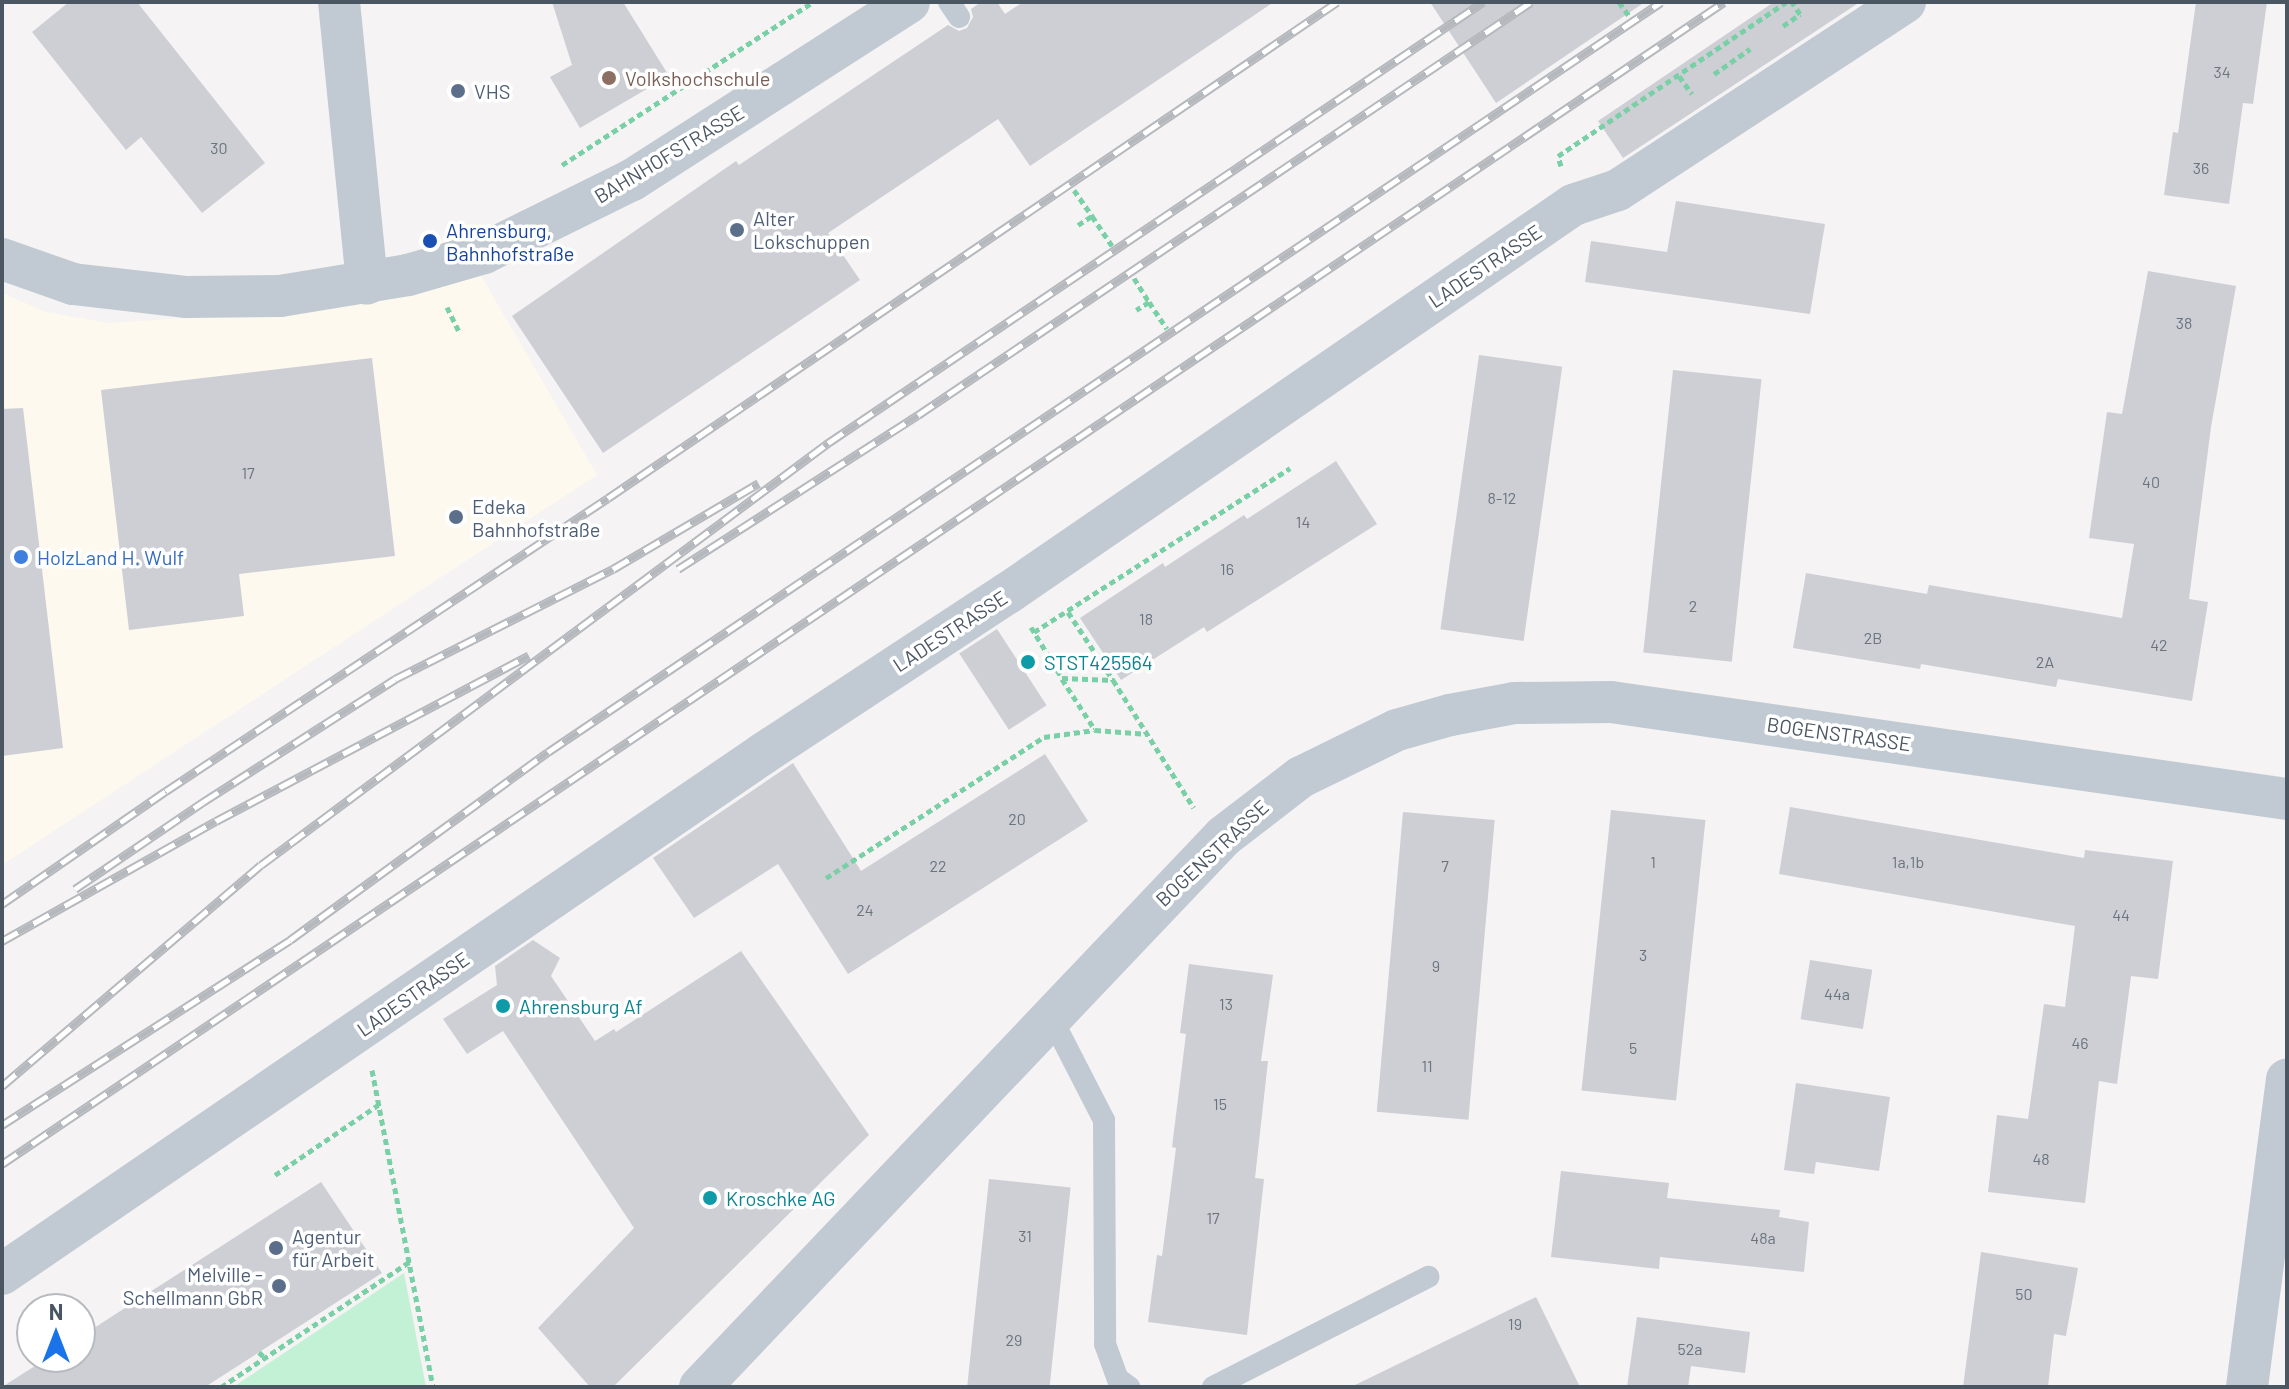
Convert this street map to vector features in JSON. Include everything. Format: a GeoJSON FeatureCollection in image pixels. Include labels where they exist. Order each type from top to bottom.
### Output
{"type":"FeatureCollection","features":[{"type":"Feature","properties":{"kind":"street"},"geometry":{"type":"LineString","coordinates":[[339,2],[349,130],[367,284]]}},
{"type":"Feature","properties":{"kind":"street","name":"BAHNHOFSTRASSE"},"geometry":{"type":"LineString","coordinates":[[2,259],[73,284],[187,297],[280,296],[367,284],[484,253],[632,180],[909,2]]}},
{"type":"Feature","properties":{"kind":"street","name":"LADESTRASSE"},"geometry":{"type":"LineString","coordinates":[[2,1274],[764,753],[1008,593],[1573,205],[1618,190],[1905,2]]}},
{"type":"Feature","properties":{"kind":"street","name":"BOGENSTRASSE"},"geometry":{"type":"LineString","coordinates":[[700,1387],[1216,844],[1274,795],[1358,746],[1450,715],[1546,701],[1643,705],[2287,799]]}},
{"type":"Feature","properties":{"kind":"street"},"geometry":{"type":"LineString","coordinates":[[2247,1387],[2287,1080]]}},
{"type":"Feature","properties":{"kind":"lane"},"geometry":{"type":"LineString","coordinates":[[1051,1017],[1104,1120],[1105,1344],[1118,1379],[1129,1387]]}},
{"type":"Feature","properties":{"kind":"lane"},"geometry":{"type":"LineString","coordinates":[[1213,1387],[1428,1277]]}},
{"type":"Feature","properties":{"kind":"path"},"geometry":{"type":"LineString","coordinates":[[559,167],[813,2]]}},
{"type":"Feature","properties":{"kind":"path"},"geometry":{"type":"LineString","coordinates":[[1619,2],[1629,16]]}},
{"type":"Feature","properties":{"kind":"path"},"geometry":{"type":"LineString","coordinates":[[1573,205],[1558,156],[1789,2],[1800,14],[1783,26]]}},
{"type":"Feature","properties":{"kind":"path"},"geometry":{"type":"LineString","coordinates":[[1701,83],[1750,49]]}},
{"type":"Feature","properties":{"kind":"path"},"geometry":{"type":"LineString","coordinates":[[1679,76],[1689,90]]}},
{"type":"Feature","properties":{"kind":"path"},"geometry":{"type":"LineString","coordinates":[[1074,190],[1112,246]]}},
{"type":"Feature","properties":{"kind":"path"},"geometry":{"type":"LineString","coordinates":[[1078,225],[1092,216]]}},
{"type":"Feature","properties":{"kind":"path"},"geometry":{"type":"LineString","coordinates":[[1134,278],[1167,329]]}},
{"type":"Feature","properties":{"kind":"path"},"geometry":{"type":"LineString","coordinates":[[444,297],[460,334]]}},
{"type":"Feature","properties":{"kind":"path"},"geometry":{"type":"LineString","coordinates":[[1136,310],[1149,302]]}},
{"type":"Feature","properties":{"kind":"path"},"geometry":{"type":"LineString","coordinates":[[1034,632],[1290,468]]}},
{"type":"Feature","properties":{"kind":"path"},"geometry":{"type":"LineString","coordinates":[[1008,593],[1095,730]]}},
{"type":"Feature","properties":{"kind":"path"},"geometry":{"type":"LineString","coordinates":[[1068,612],[1216,844]]}},
{"type":"Feature","properties":{"kind":"path"},"geometry":{"type":"LineString","coordinates":[[1062,678],[1113,680]]}},
{"type":"Feature","properties":{"kind":"path"},"geometry":{"type":"LineString","coordinates":[[826,878],[1044,737],[1095,730],[1148,734]]}},
{"type":"Feature","properties":{"kind":"path"},"geometry":{"type":"LineString","coordinates":[[365,1027],[433,1387]]}},
{"type":"Feature","properties":{"kind":"path"},"geometry":{"type":"LineString","coordinates":[[275,1175],[378,1105]]}},
{"type":"Feature","properties":{"kind":"path"},"geometry":{"type":"LineString","coordinates":[[221,1387],[409,1262]]}},
{"type":"Feature","properties":{"kind":"path"},"geometry":{"type":"LineString","coordinates":[[259,1352],[265,1358]]}},
{"type":"Feature","properties":{"kind":"shaded area"},"geometry":{"type":"Polygon","coordinates":[[[457,234],[597,475],[2,865],[2,293],[46,312],[108,323],[288,311],[457,234]]]}},
{"type":"Feature","properties":{"kind":"green space"},"geometry":{"type":"Polygon","coordinates":[[[404,1273],[426,1387],[233,1387],[404,1273]]]}},
{"type":"Feature","properties":{"kind":"building"},"geometry":{"type":"Polygon","coordinates":[[[69,2],[137,2],[265,163],[202,213],[141,137],[126,150],[32,32],[69,2]]]}},
{"type":"Feature","properties":{"kind":"building"},"geometry":{"type":"Polygon","coordinates":[[[552,2],[623,2],[669,76],[580,128],[550,77],[572,65],[552,2]]]}},
{"type":"Feature","properties":{"kind":"building","name":"Alter Lokschuppen"},"geometry":{"type":"Polygon","coordinates":[[[981,2],[997,2],[1005,14],[1023,2],[1274,2],[1030,166],[998,119],[828,233],[860,280],[603,453],[512,316],[736,161],[739,165],[948,25],[959,31],[967,28],[973,17],[971,9],[981,2]]]}},
{"type":"Feature","properties":{"kind":"building"},"geometry":{"type":"Polygon","coordinates":[[[1430,2],[1645,2],[1496,103],[1430,2]]]}},
{"type":"Feature","properties":{"kind":"building"},"geometry":{"type":"Polygon","coordinates":[[[1774,2],[1860,2],[1623,158],[1598,121],[1774,2]]]}},
{"type":"Feature","properties":{"kind":"building"},"geometry":{"type":"Polygon","coordinates":[[[2196,2],[2267,2],[2253,104],[2243,103],[2229,204],[2164,195],[2173,132],[2178,133],[2196,2]]]}},
{"type":"Feature","properties":{"kind":"building"},"geometry":{"type":"Polygon","coordinates":[[[1676,201],[1825,224],[1810,314],[1585,282],[1591,241],[1667,252],[1676,201]]]}},
{"type":"Feature","properties":{"kind":"building"},"geometry":{"type":"Polygon","coordinates":[[[2148,271],[2236,286],[2211,427],[2189,599],[2208,602],[2192,701],[2058,679],[2056,687],[1921,664],[1920,669],[1793,648],[1806,573],[1927,594],[1929,585],[2122,618],[2134,544],[2089,538],[2107,412],[2122,414],[2148,271]]]}},
{"type":"Feature","properties":{"kind":"building"},"geometry":{"type":"Polygon","coordinates":[[[1479,355],[1562,367],[1524,641],[1440,629],[1479,355]]]}},
{"type":"Feature","properties":{"kind":"building"},"geometry":{"type":"Polygon","coordinates":[[[372,358],[395,556],[239,574],[244,616],[129,630],[101,390],[372,358]]]}},
{"type":"Feature","properties":{"kind":"building"},"geometry":{"type":"Polygon","coordinates":[[[1673,370],[1762,379],[1732,662],[1643,652],[1673,370]]]}},
{"type":"Feature","properties":{"kind":"building","name":"HolzLand H. Wulf"},"geometry":{"type":"Polygon","coordinates":[[[23,408],[63,748],[2,756],[2,409],[23,408]]]}},
{"type":"Feature","properties":{"kind":"building"},"geometry":{"type":"Polygon","coordinates":[[[1336,461],[1377,524],[1207,632],[1204,627],[1121,680],[1080,618],[1163,563],[1165,567],[1244,515],[1247,519],[1336,461]]]}},
{"type":"Feature","properties":{"kind":"building"},"geometry":{"type":"Polygon","coordinates":[[[997,629],[1047,705],[1009,730],[959,654],[997,629]]]}},
{"type":"Feature","properties":{"kind":"building"},"geometry":{"type":"Polygon","coordinates":[[[1045,754],[1088,821],[848,974],[778,864],[694,918],[653,858],[793,763],[861,871],[1045,754]]]}},
{"type":"Feature","properties":{"kind":"building"},"geometry":{"type":"Polygon","coordinates":[[[1790,807],[2084,858],[2085,850],[2173,861],[2158,979],[2131,976],[2117,1084],[2099,1081],[2085,1203],[1988,1192],[1997,1115],[2028,1119],[2044,1004],[2065,1007],[2075,926],[1779,874],[1790,807]]]}},
{"type":"Feature","properties":{"kind":"building"},"geometry":{"type":"Polygon","coordinates":[[[1611,810],[1705,820],[1676,1100],[1582,1090],[1611,810]]]}},
{"type":"Feature","properties":{"kind":"building"},"geometry":{"type":"Polygon","coordinates":[[[1403,812],[1495,820],[1468,1120],[1377,1112],[1403,812]]]}},
{"type":"Feature","properties":{"kind":"building","name":"Kroschke AG"},"geometry":{"type":"Polygon","coordinates":[[[533,940],[560,958],[551,976],[595,1041],[614,1029],[616,1032],[741,951],[869,1135],[613,1387],[590,1387],[538,1328],[634,1228],[503,1031],[467,1054],[443,1019],[497,985],[495,966],[533,940]]]}},
{"type":"Feature","properties":{"kind":"building"},"geometry":{"type":"Polygon","coordinates":[[[1810,960],[1872,970],[1863,1029],[1801,1019],[1810,960]]]}},
{"type":"Feature","properties":{"kind":"building"},"geometry":{"type":"Polygon","coordinates":[[[1189,964],[1273,975],[1261,1061],[1268,1061],[1255,1178],[1264,1179],[1247,1335],[1148,1322],[1157,1255],[1162,1256],[1176,1148],[1172,1147],[1186,1034],[1180,1033],[1189,964]]]}},
{"type":"Feature","properties":{"kind":"building"},"geometry":{"type":"Polygon","coordinates":[[[1796,1083],[1890,1097],[1879,1171],[1816,1162],[1814,1174],[1784,1170],[1796,1083]]]}},
{"type":"Feature","properties":{"kind":"building"},"geometry":{"type":"Polygon","coordinates":[[[1561,1171],[1669,1183],[1667,1198],[1780,1210],[1779,1217],[1809,1222],[1804,1272],[1660,1257],[1659,1269],[1551,1257],[1561,1171]]]}},
{"type":"Feature","properties":{"kind":"building"},"geometry":{"type":"Polygon","coordinates":[[[989,1179],[1071,1188],[1050,1387],[967,1387],[989,1179]]]}},
{"type":"Feature","properties":{"kind":"building"},"geometry":{"type":"Polygon","coordinates":[[[321,1182],[382,1273],[205,1387],[2,1387],[24,1373],[96,1373],[96,1327],[321,1182]]]}},
{"type":"Feature","properties":{"kind":"building"},"geometry":{"type":"Polygon","coordinates":[[[1981,1252],[2078,1268],[2066,1336],[2054,1334],[2048,1387],[1963,1387],[1981,1252]]]}},
{"type":"Feature","properties":{"kind":"building"},"geometry":{"type":"Polygon","coordinates":[[[1536,1297],[1580,1387],[1351,1387],[1536,1297]]]}},
{"type":"Feature","properties":{"kind":"building"},"geometry":{"type":"Polygon","coordinates":[[[1637,1317],[1750,1332],[1745,1373],[1691,1366],[1688,1387],[1627,1387],[1637,1317]]]}},
{"type":"Feature","properties":{"kind":"railway"},"geometry":{"type":"LineString","coordinates":[[2,904],[166,791],[608,498],[1337,2]]}},
{"type":"Feature","properties":{"kind":"railway"},"geometry":{"type":"LineString","coordinates":[[2,1086],[261,865],[828,443],[1483,2]]}},
{"type":"Feature","properties":{"kind":"railway"},"geometry":{"type":"LineString","coordinates":[[678,569],[918,415],[1531,2]]}},
{"type":"Feature","properties":{"kind":"railway"},"geometry":{"type":"LineString","coordinates":[[2,1125],[290,940],[548,752],[1661,2]]}},
{"type":"Feature","properties":{"kind":"railway"},"geometry":{"type":"LineString","coordinates":[[2,1164],[1724,2]]}},
{"type":"Feature","properties":{"kind":"railway"},"geometry":{"type":"LineString","coordinates":[[75,889],[203,802],[395,679],[613,569],[759,483]]}},
{"type":"Feature","properties":{"kind":"railway"},"geometry":{"type":"LineString","coordinates":[[2,941],[216,821],[529,655]]}},
{"type":"Feature","properties":{"kind":"place","name":"Volkshochschule"},"geometry":{"type":"Point","coordinates":[609,78]}},
{"type":"Feature","properties":{"kind":"place","name":"VHS"},"geometry":{"type":"Point","coordinates":[458,91]}},
{"type":"Feature","properties":{"kind":"place","name":"Alter Lokschuppen"},"geometry":{"type":"Point","coordinates":[737,230]}},
{"type":"Feature","properties":{"kind":"place","name":"Ahrensburg, Bahnhofstraße"},"geometry":{"type":"Point","coordinates":[430,241]}},
{"type":"Feature","properties":{"kind":"place","name":"Edeka Bahnhofstraße"},"geometry":{"type":"Point","coordinates":[456,517]}},
{"type":"Feature","properties":{"kind":"place","name":"HolzLand H. Wulf"},"geometry":{"type":"Point","coordinates":[21,557]}},
{"type":"Feature","properties":{"kind":"place","name":"STST425564"},"geometry":{"type":"Point","coordinates":[1028,662]}},
{"type":"Feature","properties":{"kind":"place","name":"Ahrensburg Af"},"geometry":{"type":"Point","coordinates":[503,1006]}},
{"type":"Feature","properties":{"kind":"place","name":"Kroschke AG"},"geometry":{"type":"Point","coordinates":[710,1198]}},
{"type":"Feature","properties":{"kind":"place","name":"Agentur für Arbeit"},"geometry":{"type":"Point","coordinates":[276,1248]}},
{"type":"Feature","properties":{"kind":"place","name":"Melville - Schellmann GbR"},"geometry":{"type":"Point","coordinates":[279,1286]}}]}
